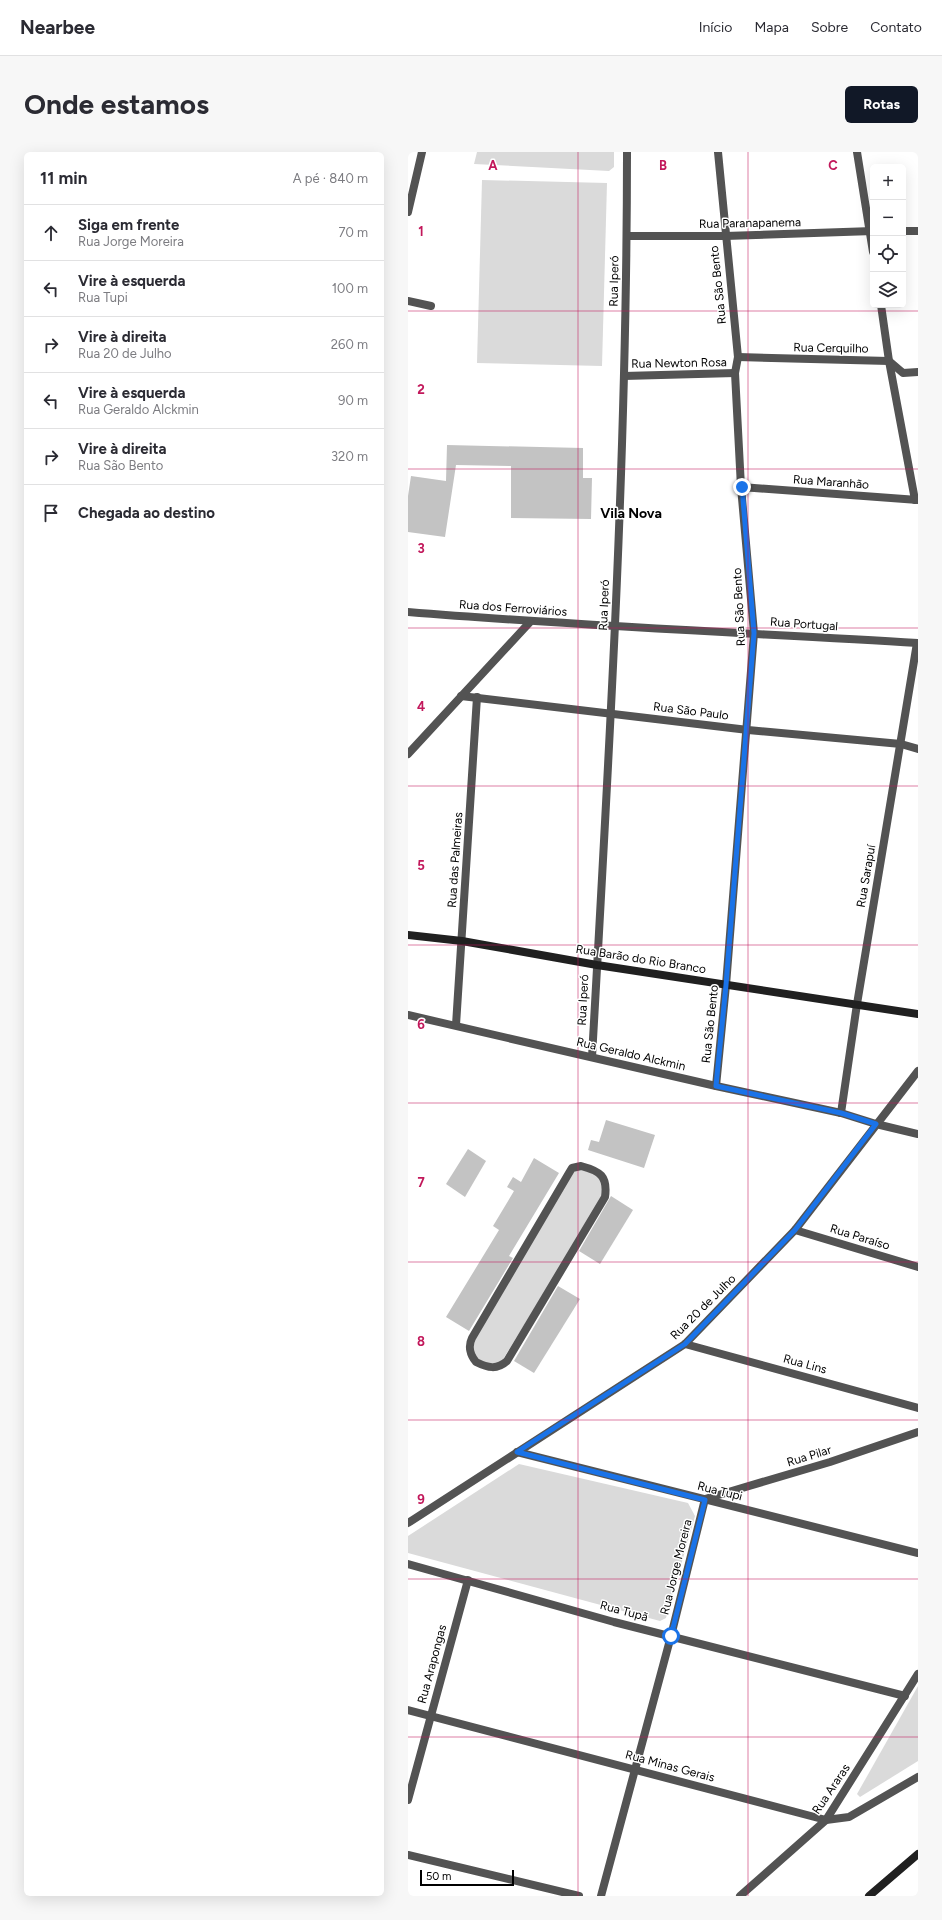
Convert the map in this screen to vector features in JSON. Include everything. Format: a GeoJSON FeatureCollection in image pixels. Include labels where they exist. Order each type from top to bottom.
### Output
{"type":"FeatureCollection","features":[{"type":"Feature","properties":{"kind":"street"},"geometry":{"type":"LineString","coordinates":[[408,212],[422,152]]}},
{"type":"Feature","properties":{"kind":"street","name":"Rua Iperó"},"geometry":{"type":"LineString","coordinates":[[592,1057],[616,626],[624,376],[627,152]]}},
{"type":"Feature","properties":{"kind":"street","name":"Rua São Bento"},"geometry":{"type":"LineString","coordinates":[[716,1086],[748,730],[754,633],[742,487],[735,373],[738,357],[718,152]]}},
{"type":"Feature","properties":{"kind":"street"},"geometry":{"type":"LineString","coordinates":[[857,152],[870,220]]}},
{"type":"Feature","properties":{"kind":"street","name":"Rua Paranapanema"},"geometry":{"type":"LineString","coordinates":[[627,236],[725,236],[870,231]]}},
{"type":"Feature","properties":{"kind":"street"},"geometry":{"type":"LineString","coordinates":[[906,231],[918,231]]}},
{"type":"Feature","properties":{"kind":"street"},"geometry":{"type":"LineString","coordinates":[[408,301],[430,306]]}},
{"type":"Feature","properties":{"kind":"street"},"geometry":{"type":"LineString","coordinates":[[881,308],[889,361],[916,500]]}},
{"type":"Feature","properties":{"kind":"street","name":"Rua Cerquilho"},"geometry":{"type":"LineString","coordinates":[[738,357],[889,361]]}},
{"type":"Feature","properties":{"kind":"street"},"geometry":{"type":"LineString","coordinates":[[889,361],[904,373],[918,372]]}},
{"type":"Feature","properties":{"kind":"street","name":"Rua Newton Rosa"},"geometry":{"type":"LineString","coordinates":[[624,376],[735,373]]}},
{"type":"Feature","properties":{"kind":"street","name":"Rua Maranhão"},"geometry":{"type":"LineString","coordinates":[[742,487],[916,500]]}},
{"type":"Feature","properties":{"kind":"street","name":"Rua dos Ferroviários"},"geometry":{"type":"LineString","coordinates":[[408,612],[530,622],[616,626]]}},
{"type":"Feature","properties":{"kind":"street"},"geometry":{"type":"LineString","coordinates":[[408,754],[530,622]]}},
{"type":"Feature","properties":{"kind":"street","name":"Rua Portugal"},"geometry":{"type":"LineString","coordinates":[[616,626],[918,643]]}},
{"type":"Feature","properties":{"kind":"street","name":"Rua Sarapuí"},"geometry":{"type":"LineString","coordinates":[[841,1113],[857,1004],[918,643]]}},
{"type":"Feature","properties":{"kind":"street","name":"Rua São Paulo"},"geometry":{"type":"LineString","coordinates":[[461,696],[748,730],[901,744],[918,749]]}},
{"type":"Feature","properties":{"kind":"street","name":"Rua das Palmeiras"},"geometry":{"type":"LineString","coordinates":[[456,1025],[477,697]]}},
{"type":"Feature","properties":{"kind":"street","name":"Rua Barão do Rio Branco"},"geometry":{"type":"LineString","coordinates":[[408,935],[462,941],[597,965],[918,1014]]}},
{"type":"Feature","properties":{"kind":"street","name":"Rua Geraldo Alckmin"},"geometry":{"type":"LineString","coordinates":[[408,1015],[716,1086],[841,1113],[876,1124],[918,1134]]}},
{"type":"Feature","properties":{"kind":"street","name":"Rua 20 de Julho"},"geometry":{"type":"LineString","coordinates":[[408,1523],[685,1344],[795,1230],[918,1071]]}},
{"type":"Feature","properties":{"kind":"street"},"geometry":{"type":"LineString","coordinates":[[581,1166],[591,1168],[601,1174],[605,1180],[605,1197],[507,1360],[501,1366],[494,1368],[487,1367],[473,1359],[470,1343],[476,1332],[572,1168],[581,1166]]}},
{"type":"Feature","properties":{"kind":"street","name":"Rua Paraíso"},"geometry":{"type":"LineString","coordinates":[[795,1230],[918,1267]]}},
{"type":"Feature","properties":{"kind":"street","name":"Rua Lins"},"geometry":{"type":"LineString","coordinates":[[685,1344],[918,1408]]}},
{"type":"Feature","properties":{"kind":"street","name":"Rua Pilar"},"geometry":{"type":"LineString","coordinates":[[705,1500],[830,1462],[918,1432]]}},
{"type":"Feature","properties":{"kind":"street","name":"Rua Tupi"},"geometry":{"type":"LineString","coordinates":[[517,1452],[918,1553]]}},
{"type":"Feature","properties":{"kind":"street","name":"Rua Jorge Moreira"},"geometry":{"type":"LineString","coordinates":[[601,1896],[634,1768],[671,1636],[705,1500]]}},
{"type":"Feature","properties":{"kind":"street","name":"Rua Tupã"},"geometry":{"type":"LineString","coordinates":[[408,1564],[671,1636],[905,1696]]}},
{"type":"Feature","properties":{"kind":"street","name":"Rua Arapongas"},"geometry":{"type":"LineString","coordinates":[[408,1800],[468,1580]]}},
{"type":"Feature","properties":{"kind":"street","name":"Rua Araras"},"geometry":{"type":"LineString","coordinates":[[740,1896],[826,1820],[918,1674]]}},
{"type":"Feature","properties":{"kind":"street","name":"Rua Minas Gerais"},"geometry":{"type":"LineString","coordinates":[[408,1710],[634,1768],[826,1820],[849,1816],[918,1777]]}},
{"type":"Feature","properties":{"kind":"street"},"geometry":{"type":"LineString","coordinates":[[869,1896],[918,1854]]}},
{"type":"Feature","properties":{"kind":"street"},"geometry":{"type":"LineString","coordinates":[[408,1855],[579,1896]]}},
{"type":"Feature","properties":{"kind":"shaded area"},"geometry":{"type":"Polygon","coordinates":[[[477,152],[614,152],[614,167],[609,171],[474,164],[477,152]]]}},
{"type":"Feature","properties":{"kind":"shaded area"},"geometry":{"type":"Polygon","coordinates":[[[482,180],[607,183],[602,366],[477,363],[482,180]]]}},
{"type":"Feature","properties":{"kind":"shaded area"},"geometry":{"type":"Polygon","coordinates":[[[581,1167],[600,1176],[604,1196],[500,1364],[482,1363],[472,1353],[474,1338],[570,1174],[581,1167]]]}},
{"type":"Feature","properties":{"kind":"shaded area"},"geometry":{"type":"Polygon","coordinates":[[[519,1464],[688,1503],[695,1516],[666,1618],[660,1621],[408,1553],[408,1536],[519,1464]]]}},
{"type":"Feature","properties":{"kind":"shaded area"},"geometry":{"type":"Polygon","coordinates":[[[918,1686],[918,1761],[860,1797],[857,1794],[918,1686]]]}},
{"type":"Feature","properties":{"kind":"building"},"geometry":{"type":"Polygon","coordinates":[[[447,445],[583,448],[583,478],[592,478],[591,519],[511,518],[511,466],[456,465],[445,537],[408,532],[408,496],[411,476],[446,481],[447,445]]]}},
{"type":"Feature","properties":{"kind":"building"},"geometry":{"type":"Polygon","coordinates":[[[606,1120],[655,1135],[644,1168],[588,1150],[591,1140],[599,1142],[606,1120]]]}},
{"type":"Feature","properties":{"kind":"building"},"geometry":{"type":"Polygon","coordinates":[[[468,1149],[486,1161],[465,1197],[446,1184],[468,1149]]]}},
{"type":"Feature","properties":{"kind":"building"},"geometry":{"type":"Polygon","coordinates":[[[534,1158],[559,1173],[509,1256],[513,1258],[469,1331],[446,1317],[499,1230],[493,1226],[514,1191],[507,1187],[513,1177],[521,1182],[534,1158]]]}},
{"type":"Feature","properties":{"kind":"building"},"geometry":{"type":"Polygon","coordinates":[[[611,1196],[633,1210],[600,1264],[579,1251],[611,1196]]]}},
{"type":"Feature","properties":{"kind":"building"},"geometry":{"type":"Polygon","coordinates":[[[558,1286],[580,1299],[534,1373],[514,1361],[558,1286]]]}},
{"type":"Feature","properties":{"kind":"district","name":"Vila Nova"},"geometry":{"type":"Point","coordinates":[631,513]}},
{"type":"Feature","properties":{"kind":"route"},"geometry":{"type":"LineString","coordinates":[[671,1636],[705,1500],[517,1452],[685,1344],[795,1230],[876,1124],[841,1113],[716,1086],[748,730],[754,633],[742,487]]}}]}
